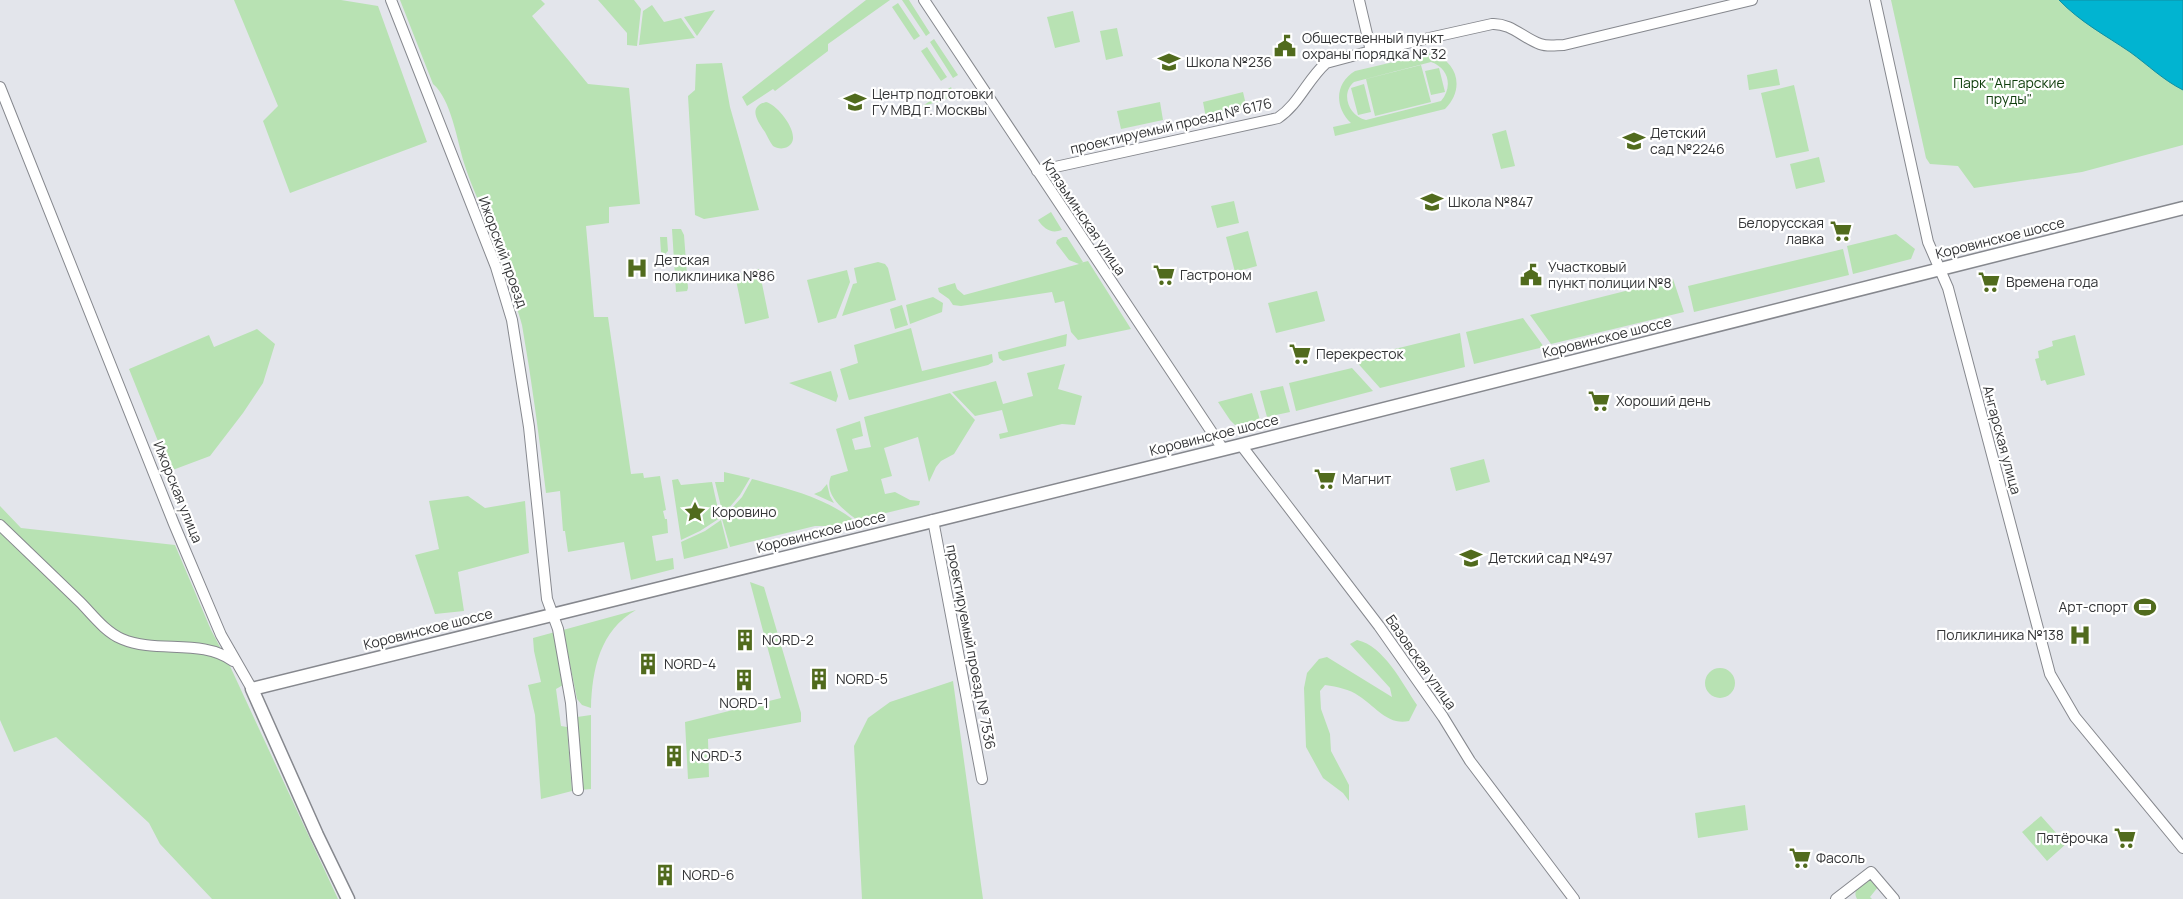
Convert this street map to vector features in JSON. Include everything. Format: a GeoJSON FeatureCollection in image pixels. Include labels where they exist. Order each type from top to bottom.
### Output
{"type":"FeatureCollection","features":[{"type":"Feature","properties":{"kind":"main road","name":"Коровинское шоссе"},"geometry":{"type":"LineString","coordinates":[[252,689],[1241,445],[2183,208]]}},
{"type":"Feature","properties":{"kind":"main road","name":"Ижорская улица"},"geometry":{"type":"LineString","coordinates":[[252,689],[313,827],[348,899]]}},
{"type":"Feature","properties":{"kind":"street","name":"Ижорский проезд"},"geometry":{"type":"LineString","coordinates":[[391,0],[496,267],[512,320],[529,427],[547,599],[558,629],[571,703],[578,790]]}},
{"type":"Feature","properties":{"kind":"street","name":"Клязьминская улица"},"geometry":{"type":"LineString","coordinates":[[924,0],[1223,449]]}},
{"type":"Feature","properties":{"kind":"street"},"geometry":{"type":"LineString","coordinates":[[1359,0],[1371,51]]}},
{"type":"Feature","properties":{"kind":"street","name":"проектируемый проезд № 6176"},"geometry":{"type":"LineString","coordinates":[[1037,172],[1278,118],[1293,106],[1320,68],[1326,63],[1371,51],[1492,24],[1507,26],[1540,44],[1553,46],[1752,0]]}},
{"type":"Feature","properties":{"kind":"street","name":"Ангарская улица"},"geometry":{"type":"LineString","coordinates":[[1874,0],[1928,242],[1948,288],[2050,674],[2075,717],[2183,848]]}},
{"type":"Feature","properties":{"kind":"street","name":"Ижорская улица"},"geometry":{"type":"LineString","coordinates":[[0,87],[174,524],[221,635],[252,689]]}},
{"type":"Feature","properties":{"kind":"street","name":"Базовская улица"},"geometry":{"type":"LineString","coordinates":[[1241,445],[1379,626],[1443,717],[1470,761],[1574,899]]}},
{"type":"Feature","properties":{"kind":"street","name":"проектируемый проезд № 7536"},"geometry":{"type":"LineString","coordinates":[[933,520],[982,778]]}},
{"type":"Feature","properties":{"kind":"street"},"geometry":{"type":"LineString","coordinates":[[0,525],[100,623],[120,639],[169,647],[211,650],[225,655],[236,663]]}},
{"type":"Feature","properties":{"kind":"street"},"geometry":{"type":"LineString","coordinates":[[1836,899],[1848,896],[1871,872],[1894,899]]}},
{"type":"Feature","properties":{"kind":"green space"},"geometry":{"type":"Polygon","coordinates":[[[234,0],[341,0],[378,6],[427,142],[290,193],[263,121],[278,106],[234,0]]]}},
{"type":"Feature","properties":{"kind":"green space"},"geometry":{"type":"Polygon","coordinates":[[[400,0],[541,0],[545,4],[532,16],[588,84],[629,88],[640,204],[609,207],[609,223],[586,226],[594,317],[608,317],[631,474],[643,473],[644,478],[660,476],[666,510],[663,511],[665,519],[667,519],[668,533],[652,536],[656,561],[673,558],[674,569],[631,580],[624,542],[568,552],[565,531],[563,531],[560,491],[546,493],[526,346],[522,325],[513,297],[511,276],[513,270],[495,224],[487,221],[464,163],[449,110],[444,99],[433,84],[400,0]]]}},
{"type":"Feature","properties":{"kind":"green space"},"geometry":{"type":"Polygon","coordinates":[[[598,0],[634,0],[641,9],[637,46],[627,45],[627,33],[598,0]]]}},
{"type":"Feature","properties":{"kind":"green space"},"geometry":{"type":"Polygon","coordinates":[[[866,0],[890,0],[828,44],[828,51],[775,91],[773,89],[747,106],[742,97],[866,0]]]}},
{"type":"Feature","properties":{"kind":"green space"},"geometry":{"type":"Polygon","coordinates":[[[902,0],[909,0],[930,33],[926,36],[902,0]]]}},
{"type":"Feature","properties":{"kind":"green space","name":"Парк \"Ангарские пруды\""},"geometry":{"type":"Polygon","coordinates":[[[1891,0],[2183,0],[2183,145],[2082,172],[1974,188],[1958,166],[1930,164],[1926,158],[1891,0]]]}},
{"type":"Feature","properties":{"kind":"green space"},"geometry":{"type":"Polygon","coordinates":[[[898,3],[920,36],[914,40],[892,7],[898,3]]]}},
{"type":"Feature","properties":{"kind":"green space"},"geometry":{"type":"Polygon","coordinates":[[[652,5],[664,22],[681,18],[695,38],[639,45],[643,11],[652,5]]]}},
{"type":"Feature","properties":{"kind":"green space"},"geometry":{"type":"Polygon","coordinates":[[[715,10],[697,36],[684,17],[715,10]]]}},
{"type":"Feature","properties":{"kind":"green space"},"geometry":{"type":"Polygon","coordinates":[[[1073,11],[1080,42],[1055,48],[1047,17],[1073,11]]]}},
{"type":"Feature","properties":{"kind":"green space"},"geometry":{"type":"Polygon","coordinates":[[[1117,28],[1123,56],[1106,60],[1100,31],[1117,28]]]}},
{"type":"Feature","properties":{"kind":"green space"},"geometry":{"type":"Polygon","coordinates":[[[934,39],[958,75],[953,78],[930,42],[934,39]]]}},
{"type":"Feature","properties":{"kind":"green space"},"geometry":{"type":"Polygon","coordinates":[[[927,47],[947,77],[941,81],[921,51],[927,47]]]}},
{"type":"Feature","properties":{"kind":"green space"},"geometry":{"type":"Polygon","coordinates":[[[1432,53],[1441,57],[1453,69],[1457,85],[1451,101],[1445,109],[1335,136],[1333,127],[1351,123],[1345,117],[1342,110],[1339,95],[1340,89],[1348,76],[1355,71],[1432,53]],[[1431,62],[1354,82],[1348,92],[1348,104],[1355,114],[1366,120],[1441,101],[1445,96],[1448,84],[1445,73],[1431,62]]]}},
{"type":"Feature","properties":{"kind":"green space"},"geometry":{"type":"Polygon","coordinates":[[[722,63],[730,107],[759,210],[704,219],[695,215],[688,96],[695,90],[696,64],[722,63]]]}},
{"type":"Feature","properties":{"kind":"green space"},"geometry":{"type":"Polygon","coordinates":[[[1421,65],[1431,102],[1375,116],[1366,79],[1421,65]]]}},
{"type":"Feature","properties":{"kind":"green space"},"geometry":{"type":"Polygon","coordinates":[[[1439,68],[1445,92],[1431,95],[1425,71],[1439,68]]]}},
{"type":"Feature","properties":{"kind":"green space"},"geometry":{"type":"Polygon","coordinates":[[[1777,69],[1780,85],[1749,90],[1747,75],[1777,69]]]}},
{"type":"Feature","properties":{"kind":"green space"},"geometry":{"type":"Polygon","coordinates":[[[1364,84],[1371,112],[1358,115],[1351,88],[1364,84]]]}},
{"type":"Feature","properties":{"kind":"green space"},"geometry":{"type":"Polygon","coordinates":[[[1794,85],[1809,151],[1776,158],[1761,93],[1794,85]]]}},
{"type":"Feature","properties":{"kind":"green space"},"geometry":{"type":"Polygon","coordinates":[[[951,87],[955,96],[921,107],[951,87]]]}},
{"type":"Feature","properties":{"kind":"green space"},"geometry":{"type":"Polygon","coordinates":[[[1243,92],[1247,109],[1206,118],[1203,102],[1243,92]]]}},
{"type":"Feature","properties":{"kind":"green space"},"geometry":{"type":"Polygon","coordinates":[[[766,102],[777,109],[792,131],[793,139],[791,144],[784,148],[773,146],[757,119],[755,111],[757,107],[766,102]]]}},
{"type":"Feature","properties":{"kind":"green space"},"geometry":{"type":"Polygon","coordinates":[[[1160,102],[1163,120],[1121,129],[1117,111],[1160,102]]]}},
{"type":"Feature","properties":{"kind":"green space"},"geometry":{"type":"Polygon","coordinates":[[[1506,130],[1515,166],[1501,169],[1492,134],[1506,130]]]}},
{"type":"Feature","properties":{"kind":"green space"},"geometry":{"type":"Polygon","coordinates":[[[1819,157],[1825,182],[1796,189],[1790,164],[1819,157]]]}},
{"type":"Feature","properties":{"kind":"green space"},"geometry":{"type":"Polygon","coordinates":[[[1234,201],[1239,223],[1217,228],[1211,206],[1234,201]]]}},
{"type":"Feature","properties":{"kind":"green space"},"geometry":{"type":"Polygon","coordinates":[[[1051,212],[1062,230],[1048,230],[1038,220],[1051,212]]]}},
{"type":"Feature","properties":{"kind":"green space"},"geometry":{"type":"Polygon","coordinates":[[[672,229],[681,229],[684,235],[687,291],[676,292],[672,229]]]}},
{"type":"Feature","properties":{"kind":"green space"},"geometry":{"type":"Polygon","coordinates":[[[1248,231],[1257,266],[1235,272],[1226,237],[1248,231]]]}},
{"type":"Feature","properties":{"kind":"green space"},"geometry":{"type":"Polygon","coordinates":[[[1896,234],[1915,249],[1911,259],[1853,274],[1847,246],[1896,234]]]}},
{"type":"Feature","properties":{"kind":"green space"},"geometry":{"type":"Polygon","coordinates":[[[660,237],[667,237],[668,251],[665,254],[661,252],[660,237]]]}},
{"type":"Feature","properties":{"kind":"green space"},"geometry":{"type":"Polygon","coordinates":[[[1067,237],[1083,262],[1080,263],[1088,261],[1131,329],[1078,340],[1071,332],[1064,301],[1055,303],[1052,292],[961,306],[953,305],[949,299],[939,292],[938,288],[955,283],[957,289],[964,295],[1079,264],[1069,260],[1056,243],[1057,240],[1067,237]]]}},
{"type":"Feature","properties":{"kind":"green space"},"geometry":{"type":"Polygon","coordinates":[[[1843,249],[1849,275],[1694,312],[1688,286],[1843,249]]]}},
{"type":"Feature","properties":{"kind":"green space"},"geometry":{"type":"Polygon","coordinates":[[[878,262],[885,264],[888,268],[896,300],[842,316],[853,284],[857,283],[854,268],[878,262]]]}},
{"type":"Feature","properties":{"kind":"green space"},"geometry":{"type":"Polygon","coordinates":[[[759,269],[769,318],[745,324],[735,275],[759,269]]]}},
{"type":"Feature","properties":{"kind":"green space"},"geometry":{"type":"Polygon","coordinates":[[[847,270],[850,282],[836,318],[818,323],[807,280],[847,270]]]}},
{"type":"Feature","properties":{"kind":"green space"},"geometry":{"type":"Polygon","coordinates":[[[1673,279],[1684,312],[1551,344],[1530,315],[1673,279]]]}},
{"type":"Feature","properties":{"kind":"green space"},"geometry":{"type":"Polygon","coordinates":[[[1317,291],[1325,321],[1276,333],[1268,303],[1317,291]]]}},
{"type":"Feature","properties":{"kind":"green space"},"geometry":{"type":"Polygon","coordinates":[[[933,297],[943,303],[942,312],[910,324],[906,305],[933,297]]]}},
{"type":"Feature","properties":{"kind":"green space"},"geometry":{"type":"Polygon","coordinates":[[[902,305],[908,325],[895,329],[890,309],[902,305]]]}},
{"type":"Feature","properties":{"kind":"green space"},"geometry":{"type":"Polygon","coordinates":[[[1523,318],[1544,347],[1474,364],[1466,332],[1523,318]]]}},
{"type":"Feature","properties":{"kind":"green space"},"geometry":{"type":"Polygon","coordinates":[[[911,328],[922,371],[992,354],[993,362],[988,365],[849,400],[840,369],[858,363],[854,345],[911,328]]]}},
{"type":"Feature","properties":{"kind":"green space"},"geometry":{"type":"Polygon","coordinates":[[[257,329],[275,344],[263,383],[210,456],[170,471],[129,369],[209,335],[214,347],[257,329]]]}},
{"type":"Feature","properties":{"kind":"green space"},"geometry":{"type":"Polygon","coordinates":[[[1460,333],[1465,367],[1380,388],[1354,359],[1460,333]]]}},
{"type":"Feature","properties":{"kind":"green space"},"geometry":{"type":"Polygon","coordinates":[[[1067,334],[1066,346],[1003,361],[999,358],[998,352],[1067,334]]]}},
{"type":"Feature","properties":{"kind":"green space"},"geometry":{"type":"Polygon","coordinates":[[[2075,335],[2085,375],[2047,385],[2045,380],[2041,381],[2035,359],[2039,358],[2038,351],[2053,346],[2052,341],[2075,335]]]}},
{"type":"Feature","properties":{"kind":"green space"},"geometry":{"type":"Polygon","coordinates":[[[1065,364],[1058,389],[1082,396],[1075,425],[1062,424],[1000,439],[999,434],[1008,432],[1002,410],[975,416],[952,392],[996,381],[1003,404],[1033,396],[1027,373],[1065,364]]]}},
{"type":"Feature","properties":{"kind":"green space"},"geometry":{"type":"Polygon","coordinates":[[[1352,368],[1373,391],[1296,411],[1289,383],[1352,368]]]}},
{"type":"Feature","properties":{"kind":"green space"},"geometry":{"type":"Polygon","coordinates":[[[831,371],[838,396],[836,402],[789,383],[831,371]]]}},
{"type":"Feature","properties":{"kind":"green space"},"geometry":{"type":"Polygon","coordinates":[[[1283,386],[1290,412],[1267,417],[1260,391],[1283,386]]]}},
{"type":"Feature","properties":{"kind":"green space"},"geometry":{"type":"Polygon","coordinates":[[[950,393],[975,420],[954,454],[941,461],[929,482],[918,437],[884,448],[892,476],[881,479],[885,494],[895,492],[910,500],[920,501],[919,505],[857,520],[841,507],[832,496],[829,483],[831,476],[848,471],[836,429],[860,421],[863,436],[852,439],[855,450],[871,447],[864,417],[950,393]]]}},
{"type":"Feature","properties":{"kind":"green space"},"geometry":{"type":"Polygon","coordinates":[[[1252,393],[1260,420],[1235,425],[1218,402],[1252,393]]]}},
{"type":"Feature","properties":{"kind":"green space"},"geometry":{"type":"Polygon","coordinates":[[[1484,459],[1490,482],[1456,491],[1450,468],[1484,459]]]}},
{"type":"Feature","properties":{"kind":"green space"},"geometry":{"type":"Polygon","coordinates":[[[724,472],[750,478],[740,495],[723,515],[715,482],[724,482],[724,472]]]}},
{"type":"Feature","properties":{"kind":"green space"},"geometry":{"type":"Polygon","coordinates":[[[678,479],[681,485],[712,482],[720,518],[681,540],[672,480],[678,479]]]}},
{"type":"Feature","properties":{"kind":"green space"},"geometry":{"type":"Polygon","coordinates":[[[752,479],[793,490],[819,500],[855,521],[831,526],[815,526],[730,547],[722,519],[742,497],[752,479]]]}},
{"type":"Feature","properties":{"kind":"green space"},"geometry":{"type":"Polygon","coordinates":[[[827,484],[834,503],[814,494],[821,491],[827,484]]]}},
{"type":"Feature","properties":{"kind":"green space"},"geometry":{"type":"Polygon","coordinates":[[[468,496],[485,508],[525,501],[529,553],[458,572],[464,611],[435,614],[415,555],[439,549],[429,501],[468,496]]]}},
{"type":"Feature","properties":{"kind":"green space"},"geometry":{"type":"Polygon","coordinates":[[[0,506],[21,528],[175,545],[211,630],[229,664],[338,899],[212,899],[160,844],[149,823],[56,737],[14,752],[0,720],[0,506]]]}},
{"type":"Feature","properties":{"kind":"green space"},"geometry":{"type":"Polygon","coordinates":[[[721,520],[728,548],[684,559],[681,542],[705,531],[721,520]]]}},
{"type":"Feature","properties":{"kind":"green space"},"geometry":{"type":"Polygon","coordinates":[[[750,582],[764,587],[801,713],[801,722],[708,739],[709,777],[688,779],[685,722],[781,698],[750,582]]]}},
{"type":"Feature","properties":{"kind":"green space"},"geometry":{"type":"Polygon","coordinates":[[[636,610],[614,628],[606,640],[600,652],[593,679],[591,708],[582,705],[577,699],[563,630],[636,610]]]}},
{"type":"Feature","properties":{"kind":"green space"},"geometry":{"type":"Polygon","coordinates":[[[555,632],[563,685],[556,689],[561,726],[567,727],[572,791],[541,799],[535,715],[528,685],[541,682],[533,638],[555,632]]]}},
{"type":"Feature","properties":{"kind":"green space"},"geometry":{"type":"Polygon","coordinates":[[[1357,640],[1367,644],[1384,657],[1399,676],[1417,705],[1409,721],[1401,722],[1388,718],[1359,696],[1347,690],[1325,685],[1320,691],[1321,709],[1330,734],[1331,751],[1349,785],[1349,801],[1343,793],[1323,778],[1306,747],[1304,688],[1307,673],[1319,659],[1327,657],[1392,697],[1390,688],[1350,644],[1357,640]]]}},
{"type":"Feature","properties":{"kind":"green space"},"geometry":{"type":"Polygon","coordinates":[[[1720,668],[1731,672],[1735,683],[1731,694],[1720,698],[1709,694],[1705,683],[1709,672],[1720,668]]]}},
{"type":"Feature","properties":{"kind":"green space"},"geometry":{"type":"Polygon","coordinates":[[[953,681],[983,899],[862,899],[854,746],[868,718],[890,702],[953,681]]]}},
{"type":"Feature","properties":{"kind":"green space"},"geometry":{"type":"Polygon","coordinates":[[[591,715],[591,789],[580,790],[577,717],[591,715]]]}},
{"type":"Feature","properties":{"kind":"green space"},"geometry":{"type":"Polygon","coordinates":[[[1745,805],[1748,830],[1698,838],[1695,813],[1745,805]]]}},
{"type":"Feature","properties":{"kind":"green space"},"geometry":{"type":"Polygon","coordinates":[[[2041,816],[2066,844],[2047,861],[2022,832],[2041,816]]]}},
{"type":"Feature","properties":{"kind":"green space"},"geometry":{"type":"Polygon","coordinates":[[[1867,880],[1875,882],[1878,887],[1870,897],[1872,899],[1857,899],[1856,891],[1867,880]]]}},
{"type":"Feature","properties":{"kind":"water"},"geometry":{"type":"Polygon","coordinates":[[[2059,0],[2183,0],[2183,90],[2084,22],[2059,0]]]}},
{"type":"Feature","properties":{"kind":"place","name":"Общественный пункт охраны порядка № 32"},"geometry":{"type":"Point","coordinates":[1285,46]}},
{"type":"Feature","properties":{"kind":"place","name":"Школа №236"},"geometry":{"type":"Point","coordinates":[1169,62]}},
{"type":"Feature","properties":{"kind":"place","name":"Центр подготовки ГУ МВД г. Москвы"},"geometry":{"type":"Point","coordinates":[855,102]}},
{"type":"Feature","properties":{"kind":"place","name":"Детский сад №2246"},"geometry":{"type":"Point","coordinates":[1634,141]}},
{"type":"Feature","properties":{"kind":"place","name":"Школа №847"},"geometry":{"type":"Point","coordinates":[1432,202]}},
{"type":"Feature","properties":{"kind":"place","name":"Белорусская лавка"},"geometry":{"type":"Point","coordinates":[1841,231]}},
{"type":"Feature","properties":{"kind":"place","name":"Детская поликлиника №86"},"geometry":{"type":"Point","coordinates":[637,268]}},
{"type":"Feature","properties":{"kind":"place","name":"Гастроном"},"geometry":{"type":"Point","coordinates":[1164,275]}},
{"type":"Feature","properties":{"kind":"place","name":"Участковый пункт полиции №8"},"geometry":{"type":"Point","coordinates":[1531,275]}},
{"type":"Feature","properties":{"kind":"place","name":"Времена года"},"geometry":{"type":"Point","coordinates":[1989,282]}},
{"type":"Feature","properties":{"kind":"place","name":"Перекресток"},"geometry":{"type":"Point","coordinates":[1300,354]}},
{"type":"Feature","properties":{"kind":"place","name":"Хороший день"},"geometry":{"type":"Point","coordinates":[1599,401]}},
{"type":"Feature","properties":{"kind":"place","name":"Магнит"},"geometry":{"type":"Point","coordinates":[1325,479]}},
{"type":"Feature","properties":{"kind":"place","name":"Коровино"},"geometry":{"type":"Point","coordinates":[695,512]}},
{"type":"Feature","properties":{"kind":"place","name":"Детский сад №497"},"geometry":{"type":"Point","coordinates":[1471,558]}},
{"type":"Feature","properties":{"kind":"place","name":"Арт-спорт"},"geometry":{"type":"Point","coordinates":[2145,607]}},
{"type":"Feature","properties":{"kind":"place","name":"Поликлиника №138"},"geometry":{"type":"Point","coordinates":[2080,635]}},
{"type":"Feature","properties":{"kind":"place","name":"NORD-2"},"geometry":{"type":"Point","coordinates":[745,640]}},
{"type":"Feature","properties":{"kind":"place","name":"NORD-4"},"geometry":{"type":"Point","coordinates":[648,664]}},
{"type":"Feature","properties":{"kind":"place","name":"NORD-5"},"geometry":{"type":"Point","coordinates":[819,679]}},
{"type":"Feature","properties":{"kind":"place","name":"NORD-1"},"geometry":{"type":"Point","coordinates":[744,680]}},
{"type":"Feature","properties":{"kind":"place","name":"NORD-3"},"geometry":{"type":"Point","coordinates":[674,756]}},
{"type":"Feature","properties":{"kind":"place","name":"Пятёрочка"},"geometry":{"type":"Point","coordinates":[2125,838]}},
{"type":"Feature","properties":{"kind":"place","name":"Фасоль"},"geometry":{"type":"Point","coordinates":[1800,858]}},
{"type":"Feature","properties":{"kind":"place","name":"NORD-6"},"geometry":{"type":"Point","coordinates":[665,875]}}]}
